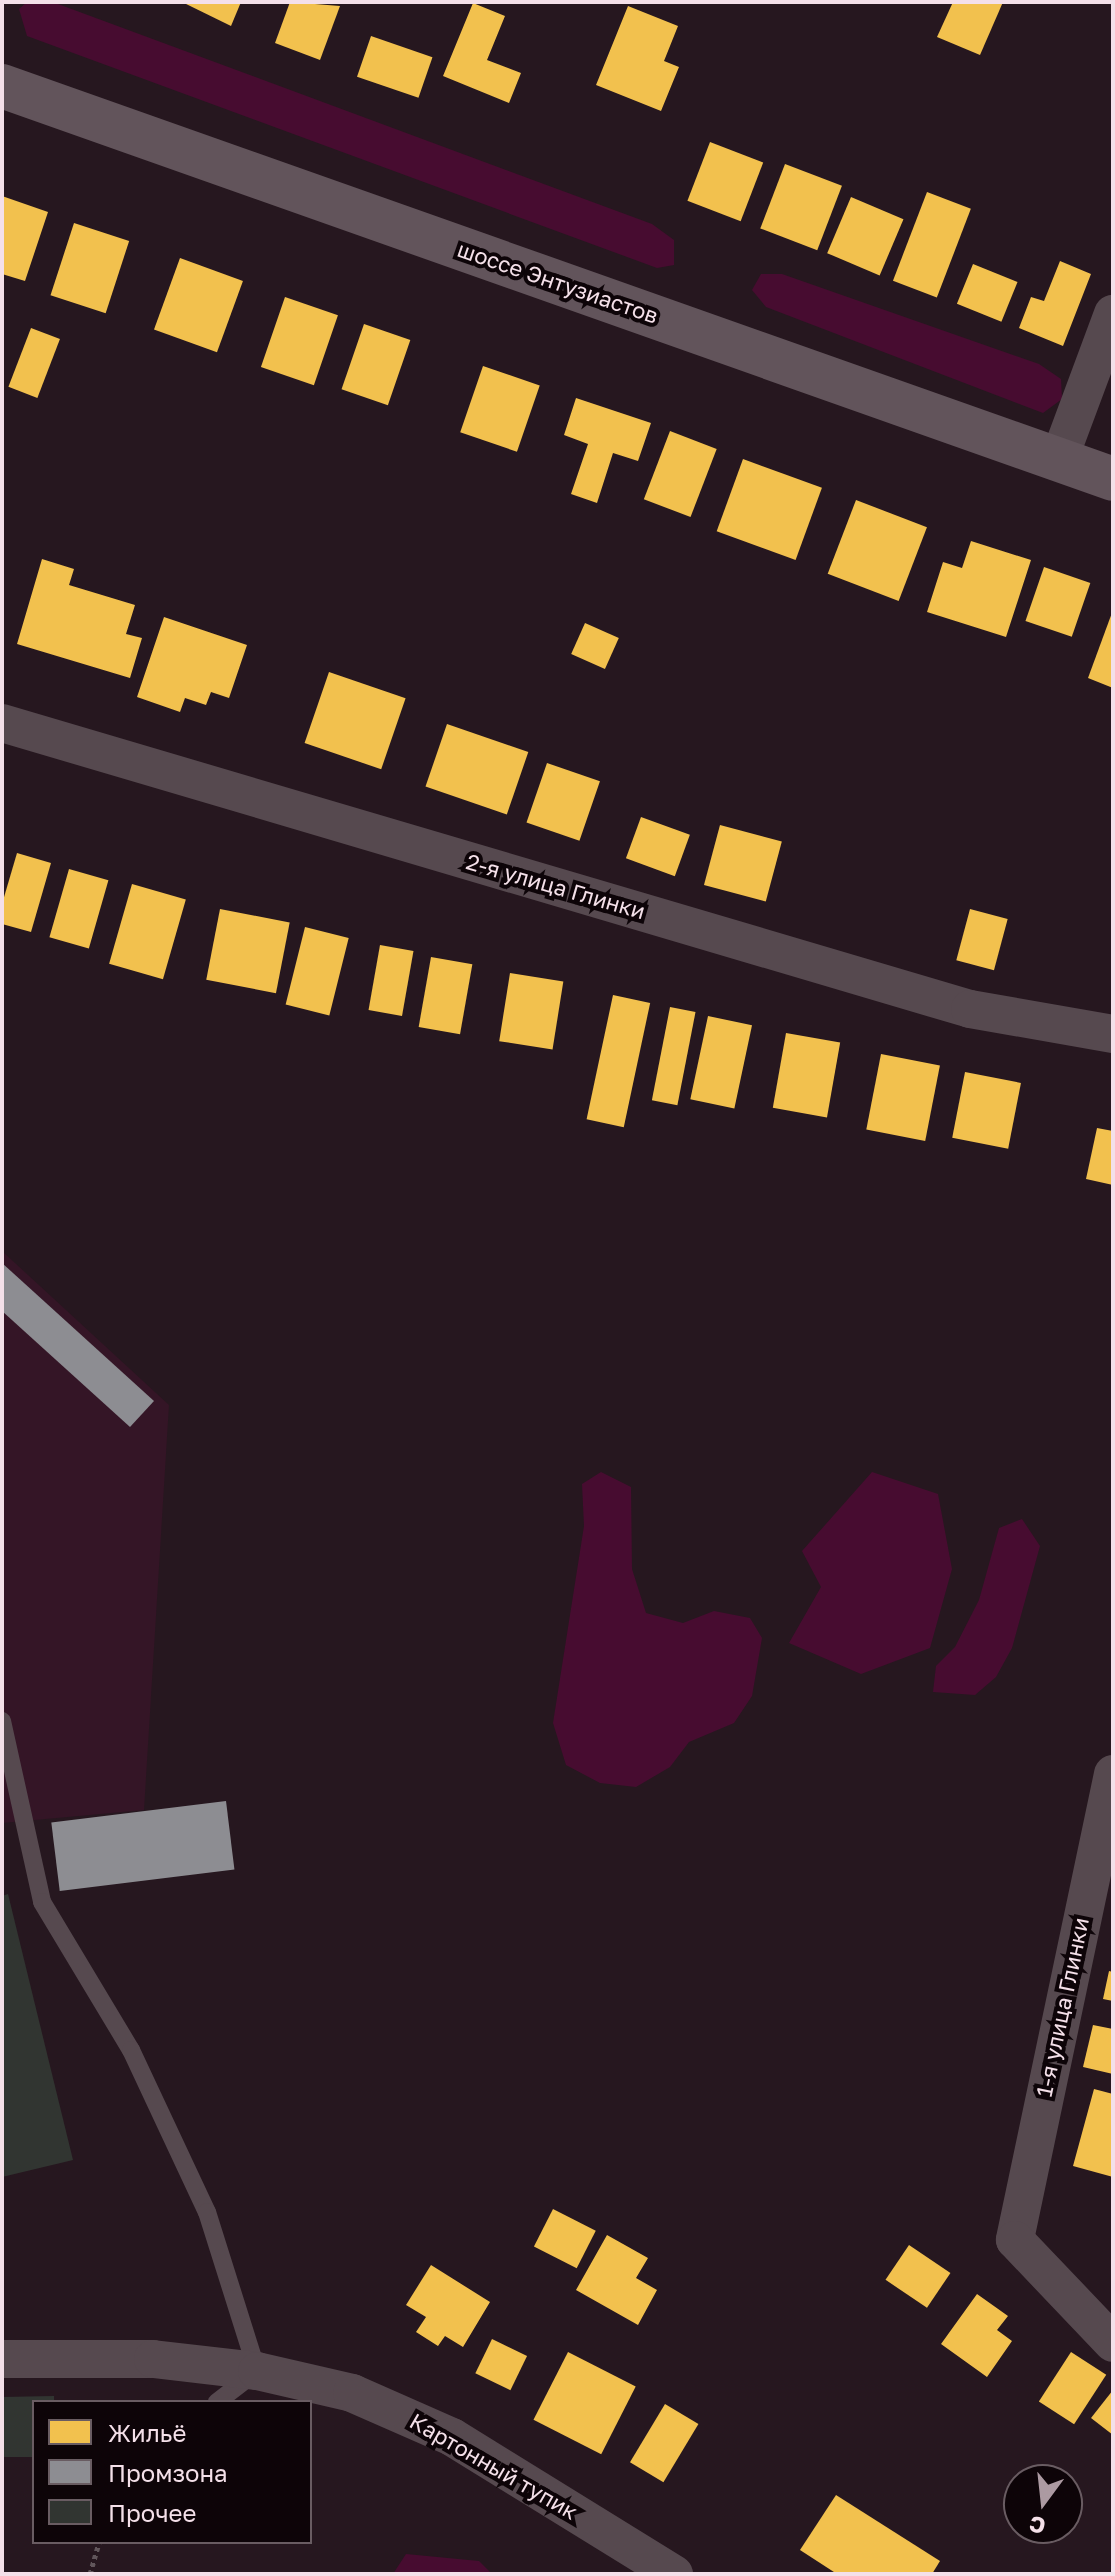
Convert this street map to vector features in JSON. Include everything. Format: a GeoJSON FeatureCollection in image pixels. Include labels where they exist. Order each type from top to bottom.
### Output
{"type":"FeatureCollection","features":[{"type":"Feature","properties":{"kind":"main road","name":"шоссе Энтузиастов"},"geometry":{"type":"LineString","coordinates":[[2,86],[1113,479]]}},
{"type":"Feature","properties":{"kind":"street"},"geometry":{"type":"LineString","coordinates":[[1059,459],[1113,314]]}},
{"type":"Feature","properties":{"kind":"street","name":"2-я улица Глинки"},"geometry":{"type":"LineString","coordinates":[[2,723],[970,1009],[1113,1034]]}},
{"type":"Feature","properties":{"kind":"street","name":"1-я улица Глинки"},"geometry":{"type":"LineString","coordinates":[[1113,1774],[1015,2240],[1113,2343]]}},
{"type":"Feature","properties":{"kind":"street","name":"Картонный тупик"},"geometry":{"type":"LineString","coordinates":[[2,2359],[153,2359],[257,2371],[352,2393],[439,2431],[674,2574]]}},
{"type":"Feature","properties":{"kind":"lane"},"geometry":{"type":"LineString","coordinates":[[2,1721],[42,1902],[131,2050],[207,2212],[257,2371],[220,2400]]}},
{"type":"Feature","properties":{"kind":"path"},"geometry":{"type":"LineString","coordinates":[[90,2574],[98,2544]]}},
{"type":"Feature","properties":{"kind":"shaded area"},"geometry":{"type":"Polygon","coordinates":[[[27,2],[58,4],[652,224],[674,240],[674,265],[657,268],[27,36],[19,9],[27,2]]]}},
{"type":"Feature","properties":{"kind":"shaded area"},"geometry":{"type":"Polygon","coordinates":[[[761,274],[782,274],[1039,364],[1061,379],[1062,399],[1043,413],[766,307],[752,290],[761,274]]]}},
{"type":"Feature","properties":{"kind":"shaded area"},"geometry":{"type":"Polygon","coordinates":[[[2,1251],[169,1405],[144,1810],[2,1823],[2,1251]]]}},
{"type":"Feature","properties":{"kind":"shaded area"},"geometry":{"type":"Polygon","coordinates":[[[601,1472],[631,1487],[632,1569],[646,1613],[683,1623],[714,1611],[750,1618],[762,1638],[752,1696],[734,1723],[689,1742],[670,1767],[636,1787],[600,1783],[566,1765],[553,1723],[584,1526],[582,1484],[601,1472]]]}},
{"type":"Feature","properties":{"kind":"shaded area"},"geometry":{"type":"Polygon","coordinates":[[[872,1472],[938,1494],[952,1569],[930,1648],[861,1674],[789,1643],[821,1587],[802,1551],[872,1472]]]}},
{"type":"Feature","properties":{"kind":"shaded area"},"geometry":{"type":"Polygon","coordinates":[[[1022,1519],[1040,1546],[1012,1648],[996,1677],[975,1695],[933,1692],[936,1666],[955,1647],[979,1600],[999,1528],[1022,1519]]]}},
{"type":"Feature","properties":{"kind":"shaded area"},"geometry":{"type":"Polygon","coordinates":[[[406,2554],[479,2561],[492,2574],[393,2574],[406,2554]]]}},
{"type":"Feature","properties":{"kind":"building: Жильё"},"geometry":{"type":"Polygon","coordinates":[[[182,2],[241,2],[231,26],[182,2]]]}},
{"type":"Feature","properties":{"kind":"building: Жильё"},"geometry":{"type":"Polygon","coordinates":[[[290,2],[340,6],[320,60],[275,43],[290,2]]]}},
{"type":"Feature","properties":{"kind":"building: Жильё"},"geometry":{"type":"Polygon","coordinates":[[[953,2],[1003,2],[980,55],[937,37],[953,2]]]}},
{"type":"Feature","properties":{"kind":"building: Жильё"},"geometry":{"type":"Polygon","coordinates":[[[473,3],[505,16],[487,60],[521,73],[509,103],[443,76],[473,3]]]}},
{"type":"Feature","properties":{"kind":"building: Жильё"},"geometry":{"type":"Polygon","coordinates":[[[628,6],[678,26],[664,61],[679,67],[661,111],[596,85],[628,6]]]}},
{"type":"Feature","properties":{"kind":"building: Жильё"},"geometry":{"type":"Polygon","coordinates":[[[371,36],[432,57],[418,98],[357,77],[371,36]]]}},
{"type":"Feature","properties":{"kind":"building: Жильё"},"geometry":{"type":"Polygon","coordinates":[[[710,142],[763,162],[741,221],[687,201],[710,142]]]}},
{"type":"Feature","properties":{"kind":"building: Жильё"},"geometry":{"type":"Polygon","coordinates":[[[785,164],[842,186],[817,250],[760,228],[785,164]]]}},
{"type":"Feature","properties":{"kind":"building: Жильё"},"geometry":{"type":"Polygon","coordinates":[[[927,192],[971,209],[937,298],[893,281],[927,192]]]}},
{"type":"Feature","properties":{"kind":"building: Жильё"},"geometry":{"type":"Polygon","coordinates":[[[2,196],[48,212],[25,281],[2,274],[2,196]]]}},
{"type":"Feature","properties":{"kind":"building: Жильё"},"geometry":{"type":"Polygon","coordinates":[[[851,197],[903,219],[880,275],[827,253],[851,197]]]}},
{"type":"Feature","properties":{"kind":"building: Жильё"},"geometry":{"type":"Polygon","coordinates":[[[74,223],[129,241],[106,313],[51,295],[74,223]]]}},
{"type":"Feature","properties":{"kind":"building: Жильё"},"geometry":{"type":"Polygon","coordinates":[[[180,258],[243,281],[217,352],[154,329],[180,258]]]}},
{"type":"Feature","properties":{"kind":"building: Жильё"},"geometry":{"type":"Polygon","coordinates":[[[1060,261],[1091,274],[1063,346],[1019,328],[1031,297],[1044,301],[1060,261]]]}},
{"type":"Feature","properties":{"kind":"building: Жильё"},"geometry":{"type":"Polygon","coordinates":[[[973,264],[1018,282],[1001,322],[957,304],[973,264]]]}},
{"type":"Feature","properties":{"kind":"building: Жильё"},"geometry":{"type":"Polygon","coordinates":[[[285,297],[338,315],[314,385],[261,367],[285,297]]]}},
{"type":"Feature","properties":{"kind":"building: Жильё"},"geometry":{"type":"Polygon","coordinates":[[[364,324],[410,340],[388,405],[342,389],[364,324]]]}},
{"type":"Feature","properties":{"kind":"building: Жильё"},"geometry":{"type":"Polygon","coordinates":[[[31,328],[60,339],[37,398],[8,387],[31,328]]]}},
{"type":"Feature","properties":{"kind":"building: Жильё"},"geometry":{"type":"Polygon","coordinates":[[[483,366],[540,386],[517,452],[460,432],[483,366]]]}},
{"type":"Feature","properties":{"kind":"building: Жильё"},"geometry":{"type":"Polygon","coordinates":[[[576,398],[651,423],[638,461],[613,453],[597,503],[571,494],[588,444],[564,435],[576,398]]]}},
{"type":"Feature","properties":{"kind":"building: Жильё"},"geometry":{"type":"Polygon","coordinates":[[[670,431],[717,449],[691,517],[644,499],[670,431]]]}},
{"type":"Feature","properties":{"kind":"building: Жильё"},"geometry":{"type":"Polygon","coordinates":[[[743,459],[822,488],[796,560],[717,531],[743,459]]]}},
{"type":"Feature","properties":{"kind":"building: Жильё"},"geometry":{"type":"Polygon","coordinates":[[[856,500],[927,527],[899,601],[828,574],[856,500]]]}},
{"type":"Feature","properties":{"kind":"building: Жильё"},"geometry":{"type":"Polygon","coordinates":[[[971,541],[1031,560],[1006,637],[927,612],[943,562],[962,568],[971,541]]]}},
{"type":"Feature","properties":{"kind":"building: Жильё"},"geometry":{"type":"Polygon","coordinates":[[[42,559],[74,569],[69,585],[135,605],[126,634],[142,638],[130,678],[17,644],[42,559]]]}},
{"type":"Feature","properties":{"kind":"building: Жильё"},"geometry":{"type":"Polygon","coordinates":[[[1044,567],[1090,583],[1072,637],[1025,621],[1044,567]]]}},
{"type":"Feature","properties":{"kind":"building: Жильё"},"geometry":{"type":"Polygon","coordinates":[[[1113,610],[1113,688],[1088,678],[1113,610]]]}},
{"type":"Feature","properties":{"kind":"building: Жильё"},"geometry":{"type":"Polygon","coordinates":[[[164,617],[247,645],[229,698],[211,692],[206,705],[185,698],[180,712],[137,697],[164,617]]]}},
{"type":"Feature","properties":{"kind":"building: Жильё"},"geometry":{"type":"Polygon","coordinates":[[[585,623],[619,638],[605,669],[571,654],[585,623]]]}},
{"type":"Feature","properties":{"kind":"building: Жильё"},"geometry":{"type":"Polygon","coordinates":[[[329,672],[406,698],[381,769],[305,743],[329,672]]]}},
{"type":"Feature","properties":{"kind":"building: Жильё"},"geometry":{"type":"Polygon","coordinates":[[[447,724],[528,752],[507,814],[426,786],[447,724]]]}},
{"type":"Feature","properties":{"kind":"building: Жильё"},"geometry":{"type":"Polygon","coordinates":[[[547,763],[600,781],[579,841],[526,823],[547,763]]]}},
{"type":"Feature","properties":{"kind":"building: Жильё"},"geometry":{"type":"Polygon","coordinates":[[[641,817],[690,835],[675,876],[626,858],[641,817]]]}},
{"type":"Feature","properties":{"kind":"building: Жильё"},"geometry":{"type":"Polygon","coordinates":[[[720,825],[782,842],[766,901],[704,885],[720,825]]]}},
{"type":"Feature","properties":{"kind":"building: Жильё"},"geometry":{"type":"Polygon","coordinates":[[[17,853],[51,863],[31,932],[2,924],[2,904],[17,853]]]}},
{"type":"Feature","properties":{"kind":"building: Жильё"},"geometry":{"type":"Polygon","coordinates":[[[69,869],[108,880],[89,949],[49,937],[69,869]]]}},
{"type":"Feature","properties":{"kind":"building: Жильё"},"geometry":{"type":"Polygon","coordinates":[[[132,884],[186,899],[163,979],[109,964],[132,884]]]}},
{"type":"Feature","properties":{"kind":"building: Жильё"},"geometry":{"type":"Polygon","coordinates":[[[220,909],[290,923],[276,993],[206,980],[220,909]]]}},
{"type":"Feature","properties":{"kind":"building: Жильё"},"geometry":{"type":"Polygon","coordinates":[[[970,909],[1008,919],[994,970],[956,960],[970,909]]]}},
{"type":"Feature","properties":{"kind":"building: Жильё"},"geometry":{"type":"Polygon","coordinates":[[[305,927],[349,938],[329,1016],[286,1005],[305,927]]]}},
{"type":"Feature","properties":{"kind":"building: Жильё"},"geometry":{"type":"Polygon","coordinates":[[[380,945],[413,951],[402,1016],[369,1010],[380,945]]]}},
{"type":"Feature","properties":{"kind":"building: Жильё"},"geometry":{"type":"Polygon","coordinates":[[[431,957],[472,964],[460,1034],[419,1027],[431,957]]]}},
{"type":"Feature","properties":{"kind":"building: Жильё"},"geometry":{"type":"Polygon","coordinates":[[[510,973],[563,981],[553,1050],[499,1041],[510,973]]]}},
{"type":"Feature","properties":{"kind":"building: Жильё"},"geometry":{"type":"Polygon","coordinates":[[[613,995],[650,1003],[624,1127],[587,1119],[613,995]]]}},
{"type":"Feature","properties":{"kind":"building: Жильё"},"geometry":{"type":"Polygon","coordinates":[[[670,1007],[696,1012],[677,1105],[652,1100],[670,1007]]]}},
{"type":"Feature","properties":{"kind":"building: Жильё"},"geometry":{"type":"Polygon","coordinates":[[[708,1016],[752,1025],[734,1108],[690,1099],[708,1016]]]}},
{"type":"Feature","properties":{"kind":"building: Жильё"},"geometry":{"type":"Polygon","coordinates":[[[786,1033],[840,1043],[827,1117],[773,1108],[786,1033]]]}},
{"type":"Feature","properties":{"kind":"building: Жильё"},"geometry":{"type":"Polygon","coordinates":[[[881,1054],[940,1065],[925,1141],[866,1130],[881,1054]]]}},
{"type":"Feature","properties":{"kind":"building: Жильё"},"geometry":{"type":"Polygon","coordinates":[[[965,1072],[1021,1083],[1008,1149],[952,1138],[965,1072]]]}},
{"type":"Feature","properties":{"kind":"building: Жильё"},"geometry":{"type":"Polygon","coordinates":[[[1097,1128],[1113,1131],[1113,1185],[1086,1179],[1097,1128]]]}},
{"type":"Feature","properties":{"kind":"building: Жильё"},"geometry":{"type":"Polygon","coordinates":[[[1109,1971],[1113,1972],[1113,2001],[1103,1999],[1109,1971]]]}},
{"type":"Feature","properties":{"kind":"building: Жильё"},"geometry":{"type":"Polygon","coordinates":[[[1093,2025],[1113,2029],[1113,2074],[1083,2067],[1093,2025]]]}},
{"type":"Feature","properties":{"kind":"building: Жильё"},"geometry":{"type":"Polygon","coordinates":[[[1094,2089],[1113,2094],[1113,2177],[1073,2166],[1094,2089]]]}},
{"type":"Feature","properties":{"kind":"building: Жильё"},"geometry":{"type":"Polygon","coordinates":[[[553,2209],[596,2231],[577,2268],[534,2246],[553,2209]]]}},
{"type":"Feature","properties":{"kind":"building: Жильё"},"geometry":{"type":"Polygon","coordinates":[[[607,2235],[648,2258],[636,2278],[657,2290],[638,2325],[576,2290],[607,2235]]]}},
{"type":"Feature","properties":{"kind":"building: Жильё"},"geometry":{"type":"Polygon","coordinates":[[[909,2245],[950,2273],[927,2308],[886,2280],[909,2245]]]}},
{"type":"Feature","properties":{"kind":"building: Жильё"},"geometry":{"type":"Polygon","coordinates":[[[431,2265],[490,2302],[463,2347],[445,2336],[438,2346],[416,2332],[426,2317],[406,2305],[431,2265]]]}},
{"type":"Feature","properties":{"kind":"building: Жильё"},"geometry":{"type":"Polygon","coordinates":[[[977,2294],[1008,2316],[997,2330],[1012,2341],[987,2377],[941,2344],[977,2294]]]}},
{"type":"Feature","properties":{"kind":"building: Жильё"},"geometry":{"type":"Polygon","coordinates":[[[492,2339],[527,2356],[510,2390],[475,2373],[492,2339]]]}},
{"type":"Feature","properties":{"kind":"building: Жильё"},"geometry":{"type":"Polygon","coordinates":[[[568,2352],[636,2387],[601,2454],[533,2420],[568,2352]]]}},
{"type":"Feature","properties":{"kind":"building: Жильё"},"geometry":{"type":"Polygon","coordinates":[[[1071,2352],[1106,2375],[1074,2424],[1039,2401],[1071,2352]]]}},
{"type":"Feature","properties":{"kind":"building: Жильё"},"geometry":{"type":"Polygon","coordinates":[[[1113,2390],[1113,2435],[1091,2418],[1113,2390]]]}},
{"type":"Feature","properties":{"kind":"building: Жильё"},"geometry":{"type":"Polygon","coordinates":[[[665,2404],[698,2424],[663,2482],[630,2462],[665,2404]]]}},
{"type":"Feature","properties":{"kind":"building: Жильё"},"geometry":{"type":"Polygon","coordinates":[[[836,2495],[940,2561],[932,2574],[837,2574],[800,2550],[836,2495]]]}},
{"type":"Feature","properties":{"kind":"building: Промзона"},"geometry":{"type":"Polygon","coordinates":[[[2,1263],[154,1401],[130,1427],[2,1311],[2,1263]]]}},
{"type":"Feature","properties":{"kind":"building: Промзона"},"geometry":{"type":"Polygon","coordinates":[[[226,1801],[234,1869],[60,1891],[51,1822],[226,1801]]]}},
{"type":"Feature","properties":{"kind":"building: Прочее"},"geometry":{"type":"Polygon","coordinates":[[[8,1894],[73,2160],[2,2177],[2,1896],[8,1894]]]}},
{"type":"Feature","properties":{"kind":"building: Прочее"},"geometry":{"type":"Polygon","coordinates":[[[54,2396],[54,2400],[32,2400],[32,2457],[2,2457],[2,2397],[54,2396]]]}}]}
